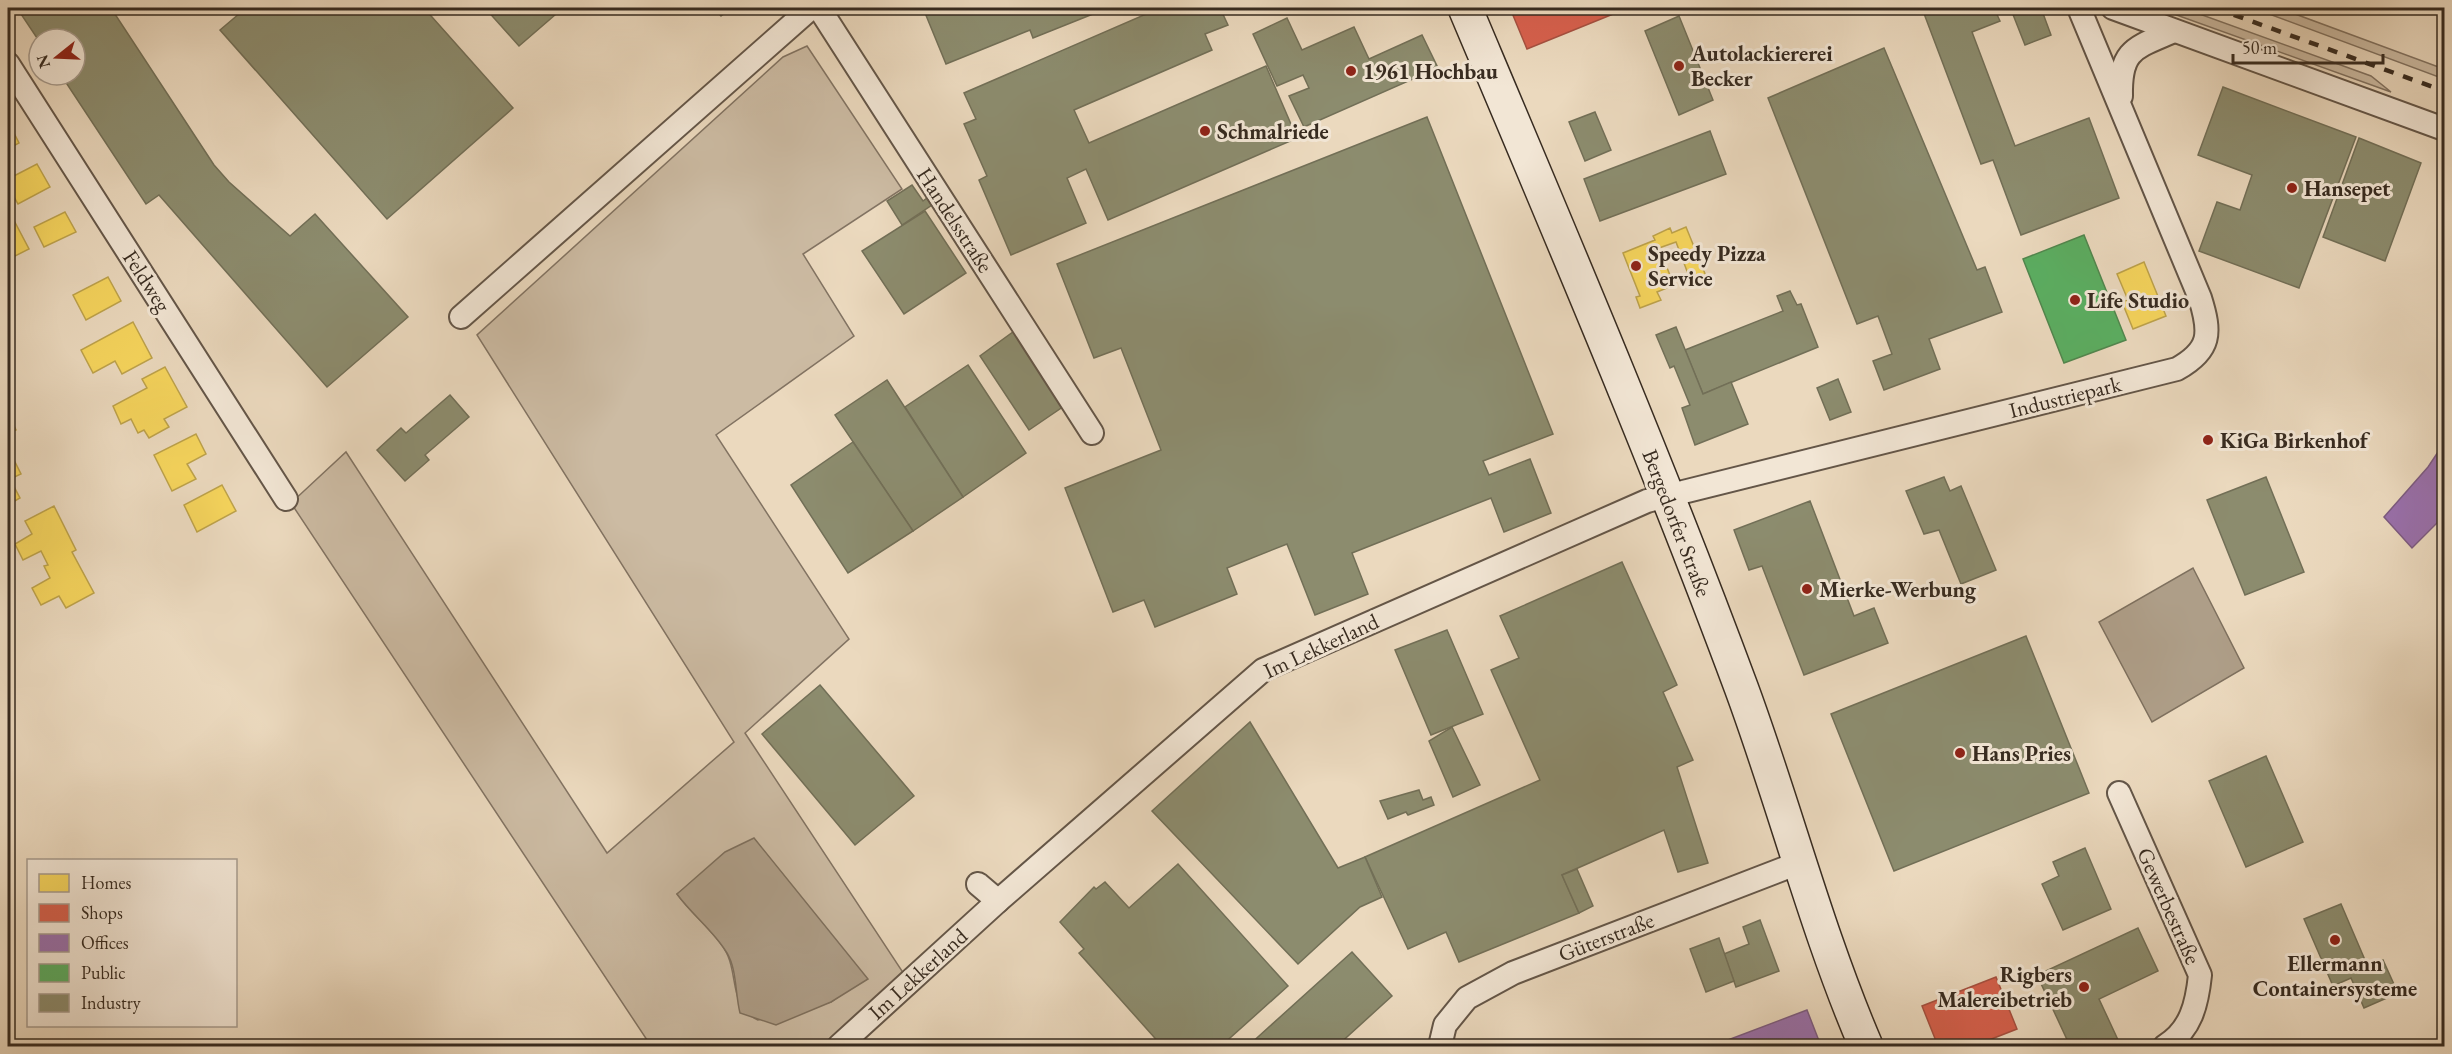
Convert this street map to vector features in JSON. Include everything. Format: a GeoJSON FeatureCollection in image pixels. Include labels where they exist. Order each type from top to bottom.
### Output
{"type":"FeatureCollection","features":[{"type":"Feature","properties":{"kind":"street"},"geometry":{"type":"LineString","coordinates":[[460,317],[811,8]]}},
{"type":"Feature","properties":{"kind":"street","name":"Handelsstraße"},"geometry":{"type":"LineString","coordinates":[[819,8],[1092,433]]}},
{"type":"Feature","properties":{"kind":"street","name":"Bergedorfer Straße"},"geometry":{"type":"LineString","coordinates":[[1465,8],[1667,495],[1742,688],[1834,966],[1866,1047]]}},
{"type":"Feature","properties":{"kind":"street","name":"Industriepark"},"geometry":{"type":"LineString","coordinates":[[1667,495],[2177,369],[2195,359],[2206,341],[2208,322],[2121,104],[2079,8]]}},
{"type":"Feature","properties":{"kind":"street"},"geometry":{"type":"LineString","coordinates":[[2113,8],[2445,129]]}},
{"type":"Feature","properties":{"kind":"street","name":"Industriepark"},"geometry":{"type":"LineString","coordinates":[[2121,104],[2121,70],[2136,48],[2174,31]]}},
{"type":"Feature","properties":{"kind":"street","name":"Feldweg"},"geometry":{"type":"LineString","coordinates":[[8,64],[286,499]]}},
{"type":"Feature","properties":{"kind":"street","name":"Im Lekkerland"},"geometry":{"type":"LineString","coordinates":[[839,1047],[998,901],[1263,670],[1667,495]]}},
{"type":"Feature","properties":{"kind":"street","name":"Gewerbestraße"},"geometry":{"type":"LineString","coordinates":[[2119,793],[2200,975],[2197,1005],[2179,1037],[2165,1047]]}},
{"type":"Feature","properties":{"kind":"street","name":"Güterstraße"},"geometry":{"type":"LineString","coordinates":[[1440,1047],[1445,1025],[1467,998],[1514,973],[1800,862]]}},
{"type":"Feature","properties":{"kind":"street"},"geometry":{"type":"LineString","coordinates":[[978,884],[998,901]]}},
{"type":"Feature","properties":{"kind":"shaded area"},"geometry":{"type":"Polygon","coordinates":[[[2157,8],[2183,8],[2371,76],[2391,92],[2157,8]]]}},
{"type":"Feature","properties":{"kind":"shaded area"},"geometry":{"type":"Polygon","coordinates":[[[2253,8],[2279,8],[2444,69],[2444,79],[2253,8]]]}},
{"type":"Feature","properties":{"kind":"shaded area"},"geometry":{"type":"Polygon","coordinates":[[[807,46],[902,189],[803,254],[854,336],[716,435],[849,639],[745,733],[906,977],[828,1046],[651,1046],[291,503],[346,452],[607,853],[734,742],[477,335],[783,57],[807,46]],[[754,839],[677,894],[724,949],[731,965],[739,1000],[749,1015],[758,1020],[831,1002],[853,986],[782,874],[754,839]]]}},
{"type":"Feature","properties":{"kind":"shaded area"},"geometry":{"type":"Polygon","coordinates":[[[2193,568],[2244,668],[2152,722],[2099,622],[2193,568]]]}},
{"type":"Feature","properties":{"kind":"shaded area"},"geometry":{"type":"Polygon","coordinates":[[[754,838],[868,979],[831,1002],[776,1025],[740,1013],[734,974],[727,953],[716,937],[677,894],[725,852],[754,838]]]}},
{"type":"Feature","properties":{"kind":"building: Homes"},"geometry":{"type":"Polygon","coordinates":[[[8,121],[19,143],[8,149],[8,121]]]}},
{"type":"Feature","properties":{"kind":"building: Homes"},"geometry":{"type":"Polygon","coordinates":[[[37,164],[50,187],[18,204],[8,186],[8,179],[37,164]]]}},
{"type":"Feature","properties":{"kind":"building: Homes"},"geometry":{"type":"Polygon","coordinates":[[[8,209],[29,249],[11,258],[8,250],[8,209]]]}},
{"type":"Feature","properties":{"kind":"building: Homes"},"geometry":{"type":"Polygon","coordinates":[[[65,212],[76,232],[44,247],[34,227],[65,212]]]}},
{"type":"Feature","properties":{"kind":"building: Homes"},"geometry":{"type":"Polygon","coordinates":[[[1686,227],[1708,281],[1693,287],[1676,242],[1659,248],[1674,285],[1657,292],[1661,300],[1640,308],[1636,297],[1640,296],[1623,253],[1655,240],[1653,236],[1670,228],[1672,233],[1686,227]]]}},
{"type":"Feature","properties":{"kind":"building: Homes"},"geometry":{"type":"Polygon","coordinates":[[[2144,262],[2166,316],[2133,329],[2122,302],[2128,300],[2117,274],[2144,262]]]}},
{"type":"Feature","properties":{"kind":"building: Homes"},"geometry":{"type":"Polygon","coordinates":[[[108,277],[121,301],[86,320],[73,295],[108,277]]]}},
{"type":"Feature","properties":{"kind":"building: Homes"},"geometry":{"type":"Polygon","coordinates":[[[133,322],[152,358],[122,374],[115,361],[93,373],[81,350],[133,322]]]}},
{"type":"Feature","properties":{"kind":"building: Homes"},"geometry":{"type":"Polygon","coordinates":[[[165,367],[187,407],[164,419],[169,427],[149,438],[144,430],[138,433],[131,419],[121,424],[113,406],[147,388],[142,379],[165,367]]]}},
{"type":"Feature","properties":{"kind":"building: Homes"},"geometry":{"type":"Polygon","coordinates":[[[8,413],[16,430],[8,434],[8,413]]]}},
{"type":"Feature","properties":{"kind":"building: Homes"},"geometry":{"type":"Polygon","coordinates":[[[196,434],[206,454],[187,464],[196,479],[172,491],[154,455],[196,434]]]}},
{"type":"Feature","properties":{"kind":"building: Homes"},"geometry":{"type":"Polygon","coordinates":[[[8,448],[21,474],[10,479],[20,498],[8,505],[8,448]]]}},
{"type":"Feature","properties":{"kind":"building: Homes"},"geometry":{"type":"Polygon","coordinates":[[[222,485],[236,511],[197,532],[184,505],[222,485]]]}},
{"type":"Feature","properties":{"kind":"building: Homes"},"geometry":{"type":"Polygon","coordinates":[[[54,506],[76,550],[72,552],[94,593],[66,608],[59,596],[41,605],[32,588],[50,578],[44,566],[48,565],[41,551],[23,560],[15,544],[32,534],[25,521],[54,506]]]}},
{"type":"Feature","properties":{"kind":"building: Shops"},"geometry":{"type":"Polygon","coordinates":[[[1510,8],[1628,8],[1527,49],[1510,8]]]}},
{"type":"Feature","properties":{"kind":"building: Shops"},"geometry":{"type":"Polygon","coordinates":[[[1996,977],[2017,1029],[1989,1040],[1992,1046],[1938,1046],[1922,1006],[1996,977]]]}},
{"type":"Feature","properties":{"kind":"building: Offices"},"geometry":{"type":"Polygon","coordinates":[[[2444,443],[2444,516],[2412,548],[2384,517],[2428,467],[2444,443]]]}},
{"type":"Feature","properties":{"kind":"building: Offices"},"geometry":{"type":"Polygon","coordinates":[[[1807,1010],[1821,1046],[1712,1046],[1807,1010]]]}},
{"type":"Feature","properties":{"kind":"building: Public","name":"Life Studio"},"geometry":{"type":"Polygon","coordinates":[[[2084,235],[2126,340],[2064,363],[2023,259],[2084,235]]]}},
{"type":"Feature","properties":{"kind":"building: Industry"},"geometry":{"type":"Polygon","coordinates":[[[17,8],[111,8],[214,165],[229,182],[290,236],[315,214],[408,317],[327,387],[159,195],[146,204],[69,87],[87,87],[87,27],[30,27],[17,8]]]}},
{"type":"Feature","properties":{"kind":"building: Industry"},"geometry":{"type":"Polygon","coordinates":[[[246,8],[424,8],[513,108],[387,219],[220,30],[246,8]]]}},
{"type":"Feature","properties":{"kind":"building: Industry"},"geometry":{"type":"Polygon","coordinates":[[[485,8],[563,8],[519,46],[485,8]]]}},
{"type":"Feature","properties":{"kind":"building: Industry"},"geometry":{"type":"Polygon","coordinates":[[[714,8],[731,8],[721,16],[714,8]]]}},
{"type":"Feature","properties":{"kind":"building: Industry"},"geometry":{"type":"Polygon","coordinates":[[[923,8],[1108,8],[1033,38],[1030,30],[946,64],[923,8]]]}},
{"type":"Feature","properties":{"kind":"building: Industry","name":"Schmalriede"},"geometry":{"type":"Polygon","coordinates":[[[1160,8],[1220,8],[1228,25],[1205,34],[1212,50],[1074,110],[1089,143],[1266,66],[1297,138],[1108,220],[1086,169],[1067,178],[1086,223],[1011,255],[979,180],[987,176],[964,124],[976,119],[964,93],[1160,8]]]}},
{"type":"Feature","properties":{"kind":"building: Industry"},"geometry":{"type":"Polygon","coordinates":[[[1931,8],[1994,8],[2000,21],[1972,32],[2015,146],[2089,118],[2119,198],[2021,235],[1993,160],[1981,164],[1923,11],[1931,8]]]}},
{"type":"Feature","properties":{"kind":"building: Industry"},"geometry":{"type":"Polygon","coordinates":[[[2025,8],[2041,8],[2051,35],[2025,45],[2012,12],[2025,8]]]}},
{"type":"Feature","properties":{"kind":"building: Industry","name":"Autolackiererei Becker"},"geometry":{"type":"Polygon","coordinates":[[[1679,16],[1713,100],[1679,115],[1645,31],[1679,16]]]}},
{"type":"Feature","properties":{"kind":"building: Industry","name":"1961 Hochbau"},"geometry":{"type":"Polygon","coordinates":[[[1287,18],[1302,50],[1354,27],[1369,59],[1422,35],[1438,68],[1304,127],[1289,96],[1309,88],[1303,75],[1277,86],[1253,34],[1287,18]]]}},
{"type":"Feature","properties":{"kind":"building: Industry"},"geometry":{"type":"Polygon","coordinates":[[[1884,48],[1977,270],[1985,267],[2002,312],[1929,339],[1940,369],[1884,390],[1873,361],[1892,354],[1878,316],[1857,324],[1768,98],[1884,48]]]}},
{"type":"Feature","properties":{"kind":"building: Industry","name":"Hansepet"},"geometry":{"type":"Polygon","coordinates":[[[2223,87],[2356,137],[2299,288],[2199,251],[2217,202],[2240,210],[2252,175],[2198,155],[2223,87]]]}},
{"type":"Feature","properties":{"kind":"building: Industry"},"geometry":{"type":"Polygon","coordinates":[[[1595,112],[1611,150],[1585,161],[1569,122],[1595,112]]]}},
{"type":"Feature","properties":{"kind":"building: Industry"},"geometry":{"type":"Polygon","coordinates":[[[1427,117],[1553,434],[1483,461],[1489,475],[1530,459],[1551,513],[1504,532],[1491,498],[1352,553],[1368,594],[1315,615],[1287,544],[1227,568],[1237,594],[1155,627],[1144,600],[1113,612],[1065,488],[1161,450],[1121,348],[1094,358],[1057,264],[1427,117]]]}},
{"type":"Feature","properties":{"kind":"building: Industry"},"geometry":{"type":"Polygon","coordinates":[[[1710,131],[1726,174],[1600,221],[1584,179],[1710,131]]]}},
{"type":"Feature","properties":{"kind":"building: Industry"},"geometry":{"type":"Polygon","coordinates":[[[2359,138],[2421,163],[2385,261],[2323,237],[2359,138]]]}},
{"type":"Feature","properties":{"kind":"building: Industry"},"geometry":{"type":"Polygon","coordinates":[[[912,185],[923,201],[927,198],[932,205],[902,225],[887,201],[912,185]]]}},
{"type":"Feature","properties":{"kind":"building: Industry"},"geometry":{"type":"Polygon","coordinates":[[[925,211],[966,273],[904,314],[862,251],[925,211]]]}},
{"type":"Feature","properties":{"kind":"building: Industry"},"geometry":{"type":"Polygon","coordinates":[[[1790,291],[1797,305],[1801,304],[1818,347],[1703,394],[1685,350],[1783,311],[1777,296],[1790,291]]]}},
{"type":"Feature","properties":{"kind":"building: Industry"},"geometry":{"type":"Polygon","coordinates":[[[1676,327],[1703,394],[1731,382],[1748,424],[1695,445],[1682,408],[1690,405],[1674,366],[1670,368],[1656,335],[1676,327]]]}},
{"type":"Feature","properties":{"kind":"building: Industry"},"geometry":{"type":"Polygon","coordinates":[[[1017,329],[1067,404],[1029,430],[980,356],[1017,329]]]}},
{"type":"Feature","properties":{"kind":"building: Industry"},"geometry":{"type":"Polygon","coordinates":[[[968,365],[1026,453],[963,497],[905,407],[968,365]]]}},
{"type":"Feature","properties":{"kind":"building: Industry"},"geometry":{"type":"Polygon","coordinates":[[[1838,379],[1851,412],[1830,420],[1817,388],[1838,379]]]}},
{"type":"Feature","properties":{"kind":"building: Industry"},"geometry":{"type":"Polygon","coordinates":[[[887,380],[963,497],[913,531],[835,415],[887,380]]]}},
{"type":"Feature","properties":{"kind":"building: Industry"},"geometry":{"type":"Polygon","coordinates":[[[450,395],[469,417],[425,455],[429,460],[405,481],[377,450],[401,428],[406,433],[450,395]]]}},
{"type":"Feature","properties":{"kind":"building: Industry"},"geometry":{"type":"Polygon","coordinates":[[[853,442],[913,531],[848,573],[791,485],[853,442]]]}},
{"type":"Feature","properties":{"kind":"building: Industry"},"geometry":{"type":"Polygon","coordinates":[[[1944,477],[1950,491],[1961,486],[1996,570],[1961,584],[1939,530],[1924,534],[1906,491],[1944,477]]]}},
{"type":"Feature","properties":{"kind":"building: Industry"},"geometry":{"type":"Polygon","coordinates":[[[2266,477],[2304,572],[2245,595],[2207,500],[2266,477]]]}},
{"type":"Feature","properties":{"kind":"building: Industry","name":"Mierke-Werbung"},"geometry":{"type":"Polygon","coordinates":[[[1810,501],[1854,616],[1874,608],[1888,643],[1804,675],[1762,566],[1749,570],[1734,530],[1810,501]]]}},
{"type":"Feature","properties":{"kind":"building: Industry"},"geometry":{"type":"Polygon","coordinates":[[[1622,562],[1677,685],[1663,692],[1693,760],[1677,767],[1708,863],[1678,872],[1664,830],[1562,875],[1579,913],[1459,962],[1446,932],[1408,949],[1365,857],[1540,780],[1491,670],[1519,658],[1500,616],[1622,562]]]}},
{"type":"Feature","properties":{"kind":"building: Industry"},"geometry":{"type":"Polygon","coordinates":[[[1447,630],[1483,714],[1431,735],[1395,650],[1447,630]]]}},
{"type":"Feature","properties":{"kind":"building: Industry","name":"Hans Pries"},"geometry":{"type":"Polygon","coordinates":[[[2026,636],[2089,793],[1894,871],[1831,714],[2026,636]]]}},
{"type":"Feature","properties":{"kind":"building: Industry"},"geometry":{"type":"Polygon","coordinates":[[[820,685],[914,796],[855,845],[762,734],[820,685]]]}},
{"type":"Feature","properties":{"kind":"building: Industry"},"geometry":{"type":"Polygon","coordinates":[[[1250,722],[1338,868],[1365,857],[1382,897],[1360,907],[1298,964],[1152,811],[1250,722]]]}},
{"type":"Feature","properties":{"kind":"building: Industry"},"geometry":{"type":"Polygon","coordinates":[[[1452,727],[1480,785],[1453,797],[1429,741],[1452,727]]]}},
{"type":"Feature","properties":{"kind":"building: Industry"},"geometry":{"type":"Polygon","coordinates":[[[2266,756],[2303,842],[2246,867],[2209,781],[2266,756]]]}},
{"type":"Feature","properties":{"kind":"building: Industry"},"geometry":{"type":"Polygon","coordinates":[[[1419,790],[1423,800],[1431,797],[1434,805],[1408,815],[1406,812],[1388,819],[1380,801],[1419,790]]]}},
{"type":"Feature","properties":{"kind":"building: Industry"},"geometry":{"type":"Polygon","coordinates":[[[2085,848],[2111,909],[2063,930],[2042,884],[2059,876],[2053,862],[2085,848]]]}},
{"type":"Feature","properties":{"kind":"building: Industry"},"geometry":{"type":"Polygon","coordinates":[[[1178,864],[1288,986],[1221,1046],[1162,1046],[1079,953],[1084,949],[1060,922],[1094,887],[1096,889],[1105,882],[1129,908],[1178,864]]]}},
{"type":"Feature","properties":{"kind":"building: Industry"},"geometry":{"type":"Polygon","coordinates":[[[1577,869],[1593,906],[1579,913],[1562,875],[1577,869]]]}},
{"type":"Feature","properties":{"kind":"building: Industry","name":"Ellermann Containersysteme"},"geometry":{"type":"Polygon","coordinates":[[[2341,904],[2368,967],[2383,960],[2398,993],[2364,1008],[2351,978],[2333,986],[2304,919],[2341,904]]]}},
{"type":"Feature","properties":{"kind":"building: Industry"},"geometry":{"type":"Polygon","coordinates":[[[1760,920],[1779,971],[1736,987],[1724,954],[1749,944],[1743,927],[1760,920]]]}},
{"type":"Feature","properties":{"kind":"building: Industry","name":"Rigbers Malereibetrieb"},"geometry":{"type":"Polygon","coordinates":[[[2138,928],[2158,971],[2099,999],[2119,1042],[2109,1046],[2070,1046],[2037,975],[2138,928]]]}},
{"type":"Feature","properties":{"kind":"building: Industry"},"geometry":{"type":"Polygon","coordinates":[[[1719,938],[1734,981],[1706,992],[1690,949],[1719,938]]]}},
{"type":"Feature","properties":{"kind":"building: Industry"},"geometry":{"type":"Polygon","coordinates":[[[1352,952],[1392,996],[1337,1046],[1248,1046],[1352,952]]]}},
{"type":"Feature","properties":{"kind":"railway"},"geometry":{"type":"LineString","coordinates":[[2215,8],[2444,91]]}},
{"type":"Feature","properties":{"kind":"place","name":"Autolackiererei Becker"},"geometry":{"type":"Point","coordinates":[1679,66]}},
{"type":"Feature","properties":{"kind":"place","name":"1961 Hochbau"},"geometry":{"type":"Point","coordinates":[1351,71]}},
{"type":"Feature","properties":{"kind":"place","name":"Schmalriede"},"geometry":{"type":"Point","coordinates":[1205,131]}},
{"type":"Feature","properties":{"kind":"place","name":"Hansepet"},"geometry":{"type":"Point","coordinates":[2292,188]}},
{"type":"Feature","properties":{"kind":"place","name":"Speedy Pizza Service"},"geometry":{"type":"Point","coordinates":[1636,266]}},
{"type":"Feature","properties":{"kind":"place","name":"Life Studio"},"geometry":{"type":"Point","coordinates":[2075,300]}},
{"type":"Feature","properties":{"kind":"place","name":"KiGa Birkenhof"},"geometry":{"type":"Point","coordinates":[2208,440]}},
{"type":"Feature","properties":{"kind":"place","name":"Mierke-Werbung"},"geometry":{"type":"Point","coordinates":[1807,589]}},
{"type":"Feature","properties":{"kind":"place","name":"Hans Pries"},"geometry":{"type":"Point","coordinates":[1960,753]}},
{"type":"Feature","properties":{"kind":"place","name":"Ellermann Containersysteme"},"geometry":{"type":"Point","coordinates":[2335,940]}},
{"type":"Feature","properties":{"kind":"place","name":"Rigbers Malereibetrieb"},"geometry":{"type":"Point","coordinates":[2084,987]}}]}
